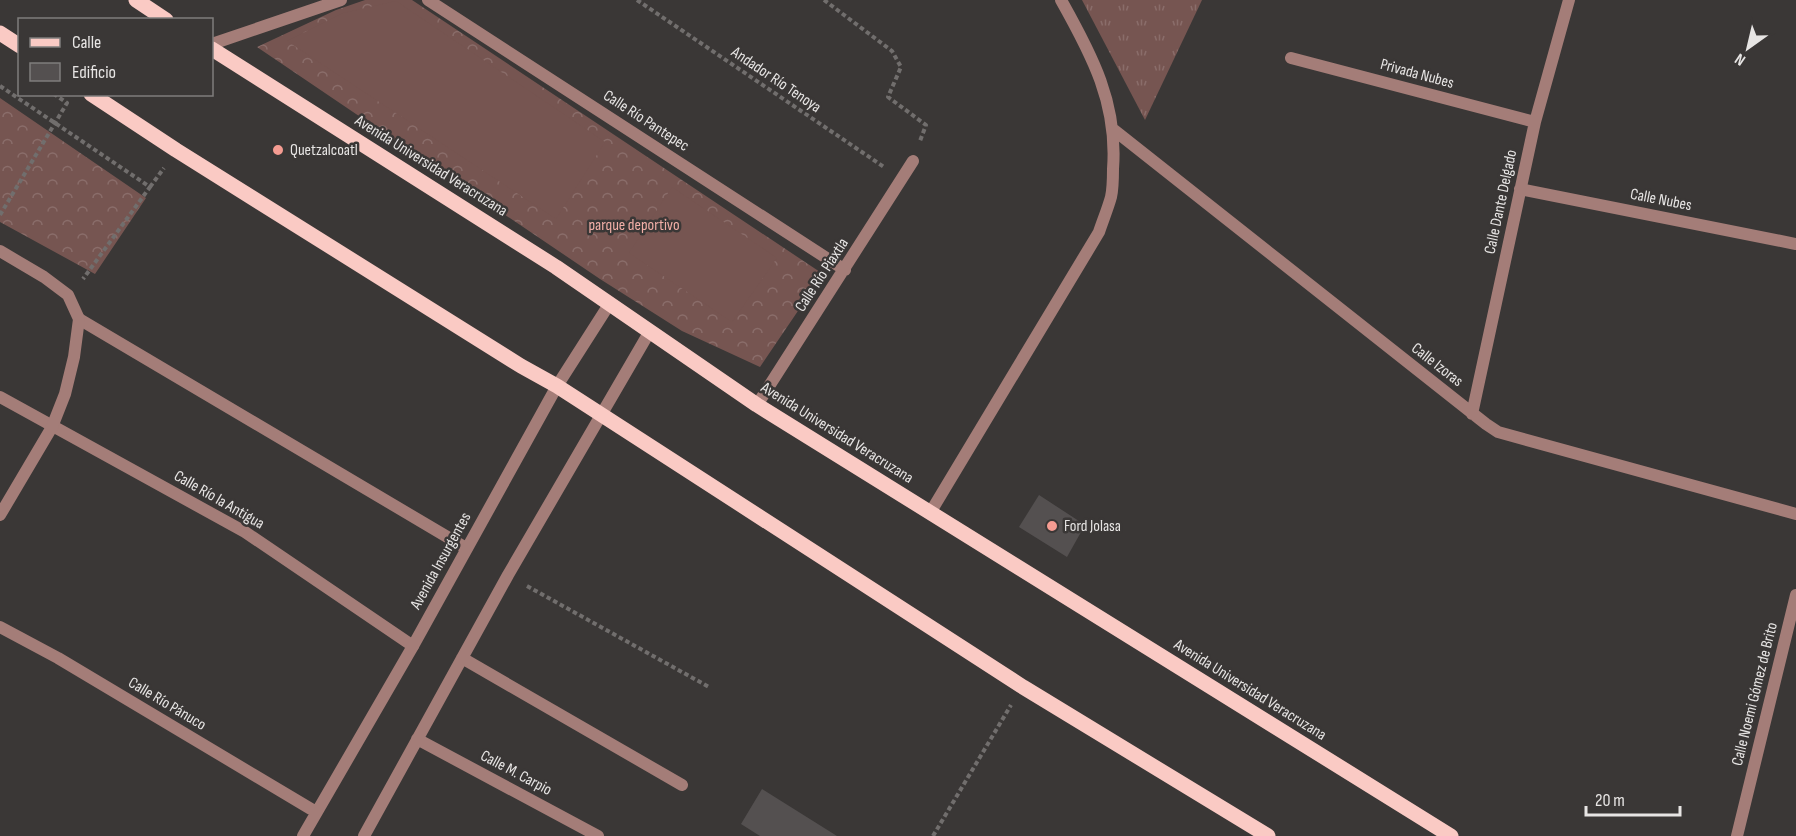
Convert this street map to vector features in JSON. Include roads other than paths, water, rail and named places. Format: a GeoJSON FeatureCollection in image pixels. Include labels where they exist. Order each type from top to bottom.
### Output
{"type":"FeatureCollection","features":[{"type":"Feature","properties":{"kind":"main road"},"geometry":{"type":"LineString","coordinates":[[136,0],[163,18]]}},
{"type":"Feature","properties":{"kind":"main road"},"geometry":{"type":"LineString","coordinates":[[0,33],[18,45]]}},
{"type":"Feature","properties":{"kind":"main road","name":"Avenida Universidad Veracruzana"},"geometry":{"type":"LineString","coordinates":[[213,50],[556,267],[757,405],[1451,836]]}},
{"type":"Feature","properties":{"kind":"main road"},"geometry":{"type":"LineString","coordinates":[[94,96],[196,163],[521,366],[557,386],[1023,687],[1268,836]]}},
{"type":"Feature","properties":{"kind":"street"},"geometry":{"type":"LineString","coordinates":[[213,44],[341,0]]}},
{"type":"Feature","properties":{"kind":"street","name":"Calle Río Pantepec"},"geometry":{"type":"LineString","coordinates":[[428,0],[845,270]]}},
{"type":"Feature","properties":{"kind":"street"},"geometry":{"type":"LineString","coordinates":[[930,513],[1099,232],[1111,195],[1114,130],[1110,107],[1085,42],[1061,0]]}},
{"type":"Feature","properties":{"kind":"street","name":"Calle Dante Delgado"},"geometry":{"type":"LineString","coordinates":[[1472,414],[1535,122],[1569,0]]}},
{"type":"Feature","properties":{"kind":"street","name":"Privada Nubes"},"geometry":{"type":"LineString","coordinates":[[1291,58],[1535,122]]}},
{"type":"Feature","properties":{"kind":"street","name":"Calle Izoras"},"geometry":{"type":"LineString","coordinates":[[1114,130],[1472,414],[1498,432],[1796,514]]}},
{"type":"Feature","properties":{"kind":"street","name":"Calle Río Piaxtla"},"geometry":{"type":"LineString","coordinates":[[757,405],[913,161]]}},
{"type":"Feature","properties":{"kind":"street","name":"Calle Nubes"},"geometry":{"type":"LineString","coordinates":[[1520,189],[1796,244]]}},
{"type":"Feature","properties":{"kind":"street"},"geometry":{"type":"LineString","coordinates":[[0,251],[44,277],[68,295],[79,319],[74,357],[65,394],[52,427],[0,515]]}},
{"type":"Feature","properties":{"kind":"street","name":"Avenida Insurgentes"},"geometry":{"type":"LineString","coordinates":[[303,836],[413,646],[557,386],[610,303]]}},
{"type":"Feature","properties":{"kind":"street"},"geometry":{"type":"LineString","coordinates":[[79,319],[466,548]]}},
{"type":"Feature","properties":{"kind":"street"},"geometry":{"type":"LineString","coordinates":[[364,836],[508,575],[650,331]]}},
{"type":"Feature","properties":{"kind":"street","name":"Calle Río la Antigua"},"geometry":{"type":"LineString","coordinates":[[0,397],[245,532],[413,646]]}},
{"type":"Feature","properties":{"kind":"street","name":"Calle Noemi Gómez de Brito"},"geometry":{"type":"LineString","coordinates":[[1737,836],[1796,595]]}},
{"type":"Feature","properties":{"kind":"street","name":"Calle Río Pánuco"},"geometry":{"type":"LineString","coordinates":[[0,628],[58,658],[316,812]]}},
{"type":"Feature","properties":{"kind":"street"},"geometry":{"type":"LineString","coordinates":[[462,658],[682,784]]}},
{"type":"Feature","properties":{"kind":"street","name":"Calle M. Carpio"},"geometry":{"type":"LineString","coordinates":[[417,739],[598,836]]}},
{"type":"Feature","properties":{"kind":"place","name":"Quetzalcoatl"},"geometry":{"type":"Point","coordinates":[278,150]}},
{"type":"Feature","properties":{"kind":"place","name":"Ford Jolasa"},"geometry":{"type":"Point","coordinates":[1052,526]}},
{"type":"Feature","properties":{"kind":"park label","name":"parque deportivo"},"geometry":{"type":"Point","coordinates":[634,225]}}]}
